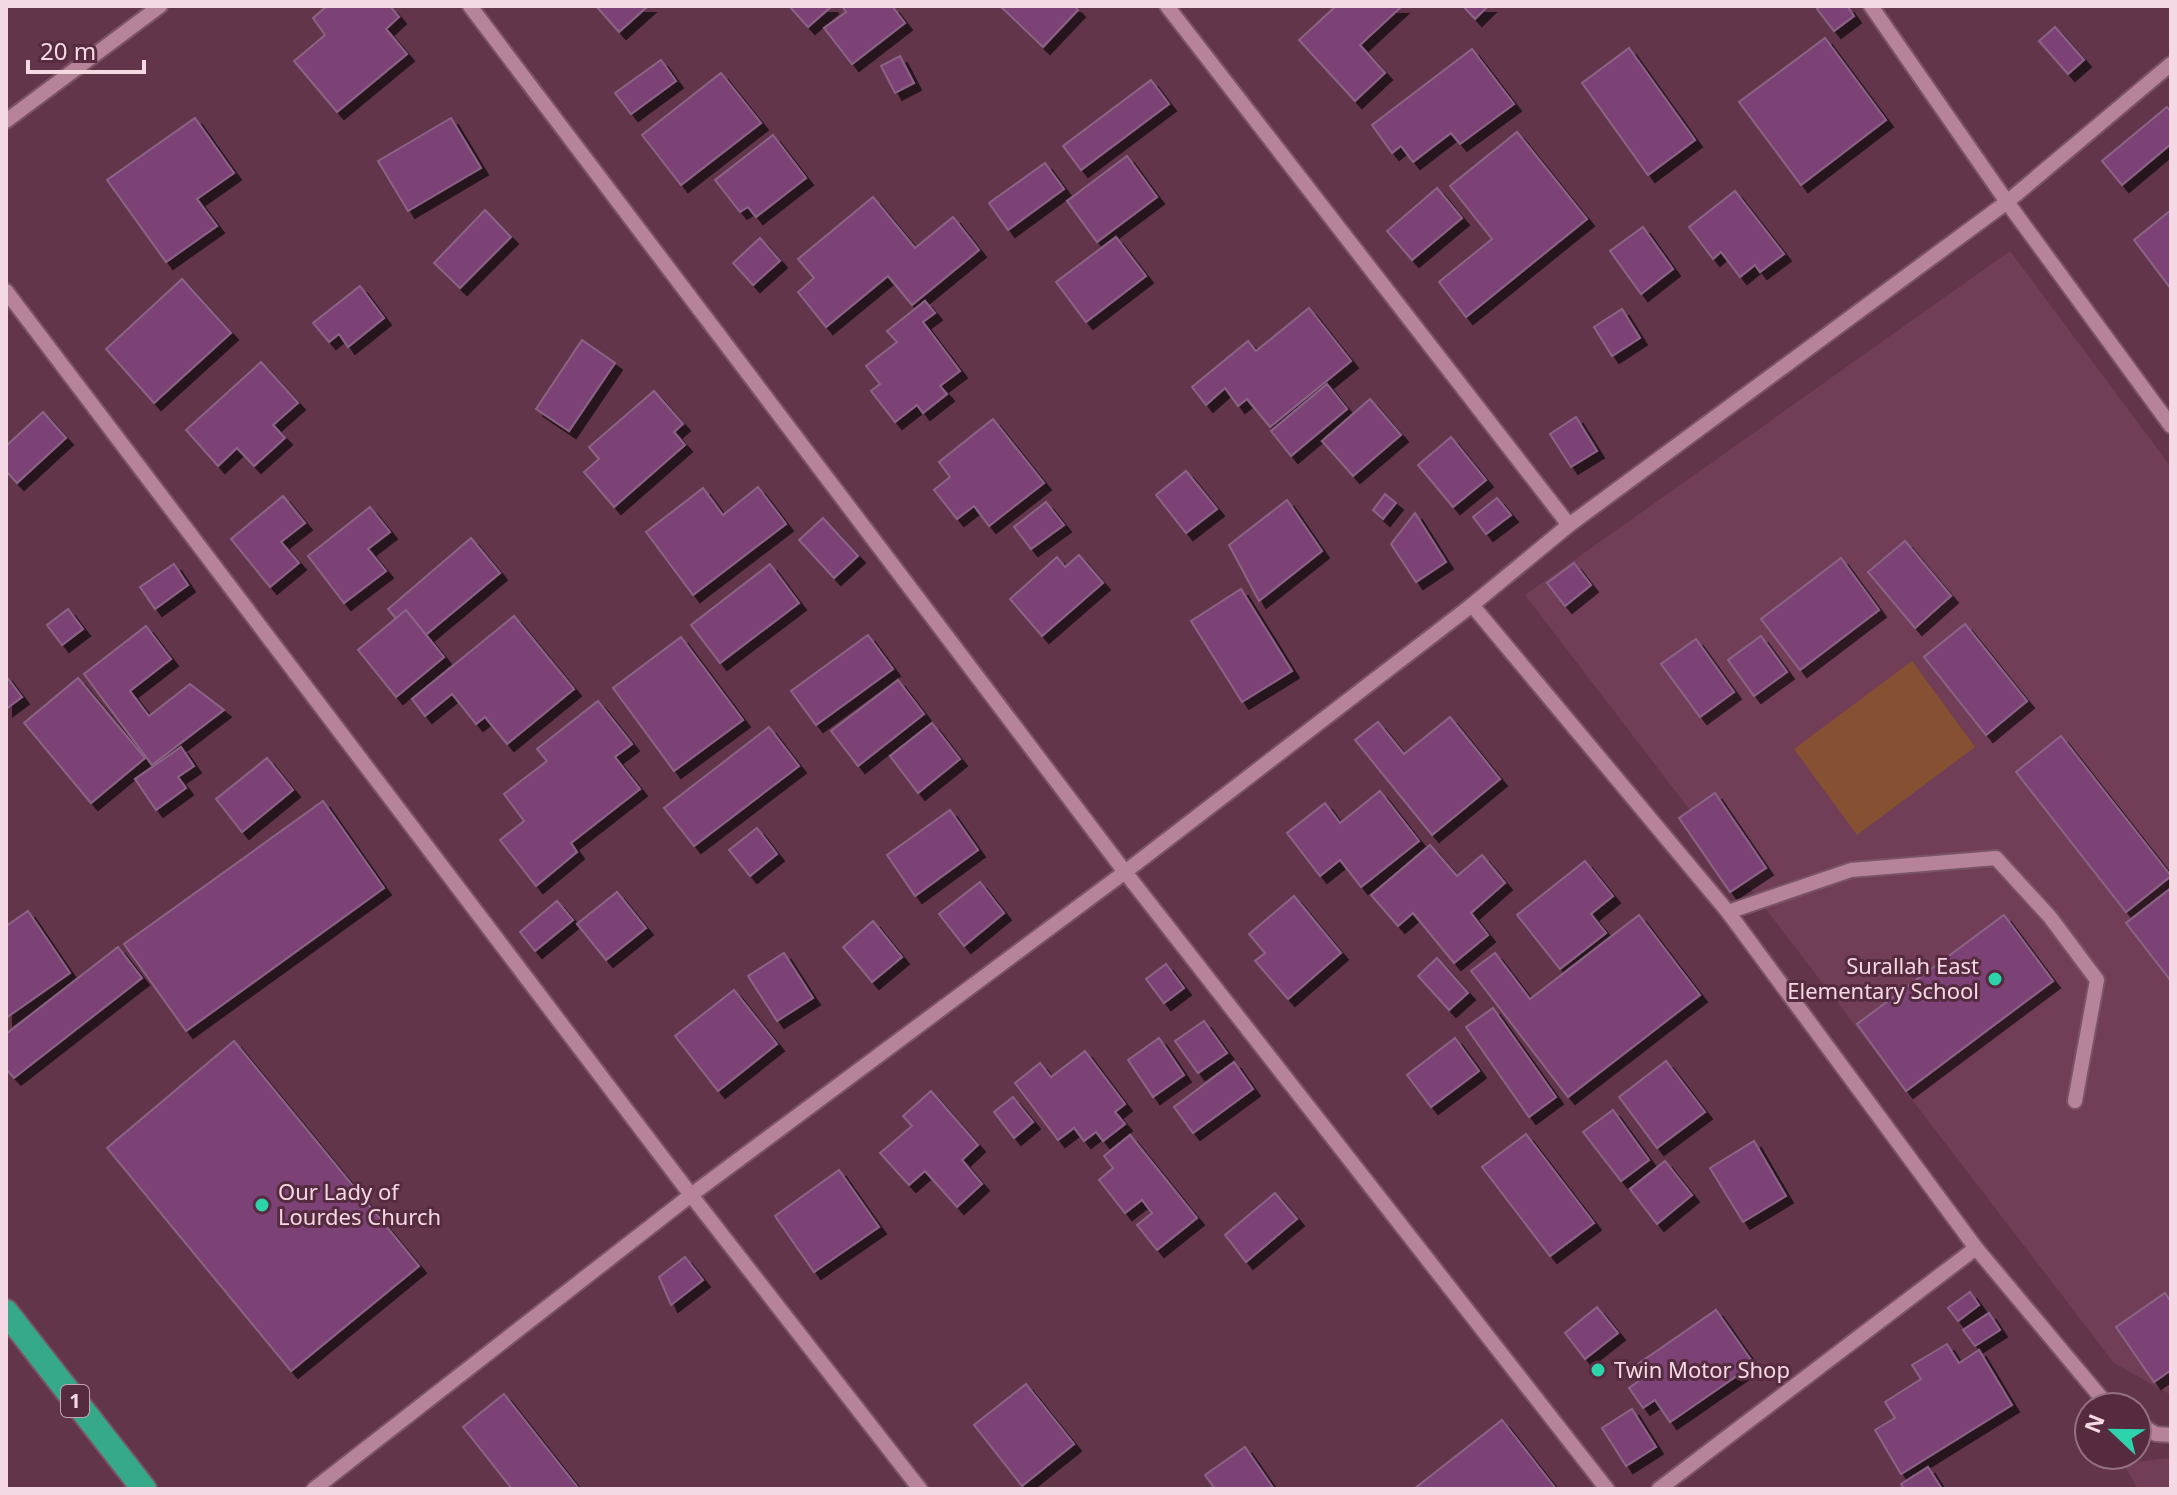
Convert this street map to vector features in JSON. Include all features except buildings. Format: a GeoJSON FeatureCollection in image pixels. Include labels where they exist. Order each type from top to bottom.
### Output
{"type":"FeatureCollection","features":[{"type":"Feature","properties":{"kind":"highway","name":"1"},"geometry":{"type":"LineString","coordinates":[[6,1312],[144,1489]]}},
{"type":"Feature","properties":{"kind":"street"},"geometry":{"type":"LineString","coordinates":[[6,121],[160,6]]}},
{"type":"Feature","properties":{"kind":"street"},"geometry":{"type":"LineString","coordinates":[[470,6],[1125,872],[1607,1489]]}},
{"type":"Feature","properties":{"kind":"street"},"geometry":{"type":"LineString","coordinates":[[1167,6],[1569,525]]}},
{"type":"Feature","properties":{"kind":"street"},"geometry":{"type":"LineString","coordinates":[[1871,6],[2007,202],[2171,426]]}},
{"type":"Feature","properties":{"kind":"street"},"geometry":{"type":"LineString","coordinates":[[314,1489],[691,1195],[1125,872],[1472,605],[1569,525],[2007,202],[2171,64]]}},
{"type":"Feature","properties":{"kind":"street"},"geometry":{"type":"LineString","coordinates":[[6,291],[691,1195],[920,1489]]}},
{"type":"Feature","properties":{"kind":"street"},"geometry":{"type":"LineString","coordinates":[[1472,605],[1728,912],[1976,1248],[2096,1391]]}},
{"type":"Feature","properties":{"kind":"street"},"geometry":{"type":"LineString","coordinates":[[1728,912],[1851,870],[1996,858],[2050,917],[2097,980],[2075,1101]]}},
{"type":"Feature","properties":{"kind":"street"},"geometry":{"type":"LineString","coordinates":[[1659,1489],[1976,1248]]}},
{"type":"Feature","properties":{"kind":"shaded area","name":"Surallah East Elementary School"},"geometry":{"type":"Polygon","coordinates":[[[2010,251],[2171,467],[2171,1395],[2114,1363],[1525,595],[2010,251]]]}},
{"type":"Feature","properties":{"kind":"shaded area"},"geometry":{"type":"Polygon","coordinates":[[[1912,661],[1975,747],[1857,835],[1794,749],[1912,661]]]}},
{"type":"Feature","properties":{"kind":"shaded area"},"geometry":{"type":"Polygon","coordinates":[[[2171,1458],[2171,1489],[2138,1489],[2128,1471],[2153,1471],[2153,1460],[2171,1458]]]}},
{"type":"Feature","properties":{"kind":"place","name":"Surallah East Elementary School"},"geometry":{"type":"Point","coordinates":[1995,979]}},
{"type":"Feature","properties":{"kind":"place","name":"Our Lady of Lourdes Church"},"geometry":{"type":"Point","coordinates":[262,1205]}},
{"type":"Feature","properties":{"kind":"place","name":"Twin Motor Shop"},"geometry":{"type":"Point","coordinates":[1598,1370]}}]}
